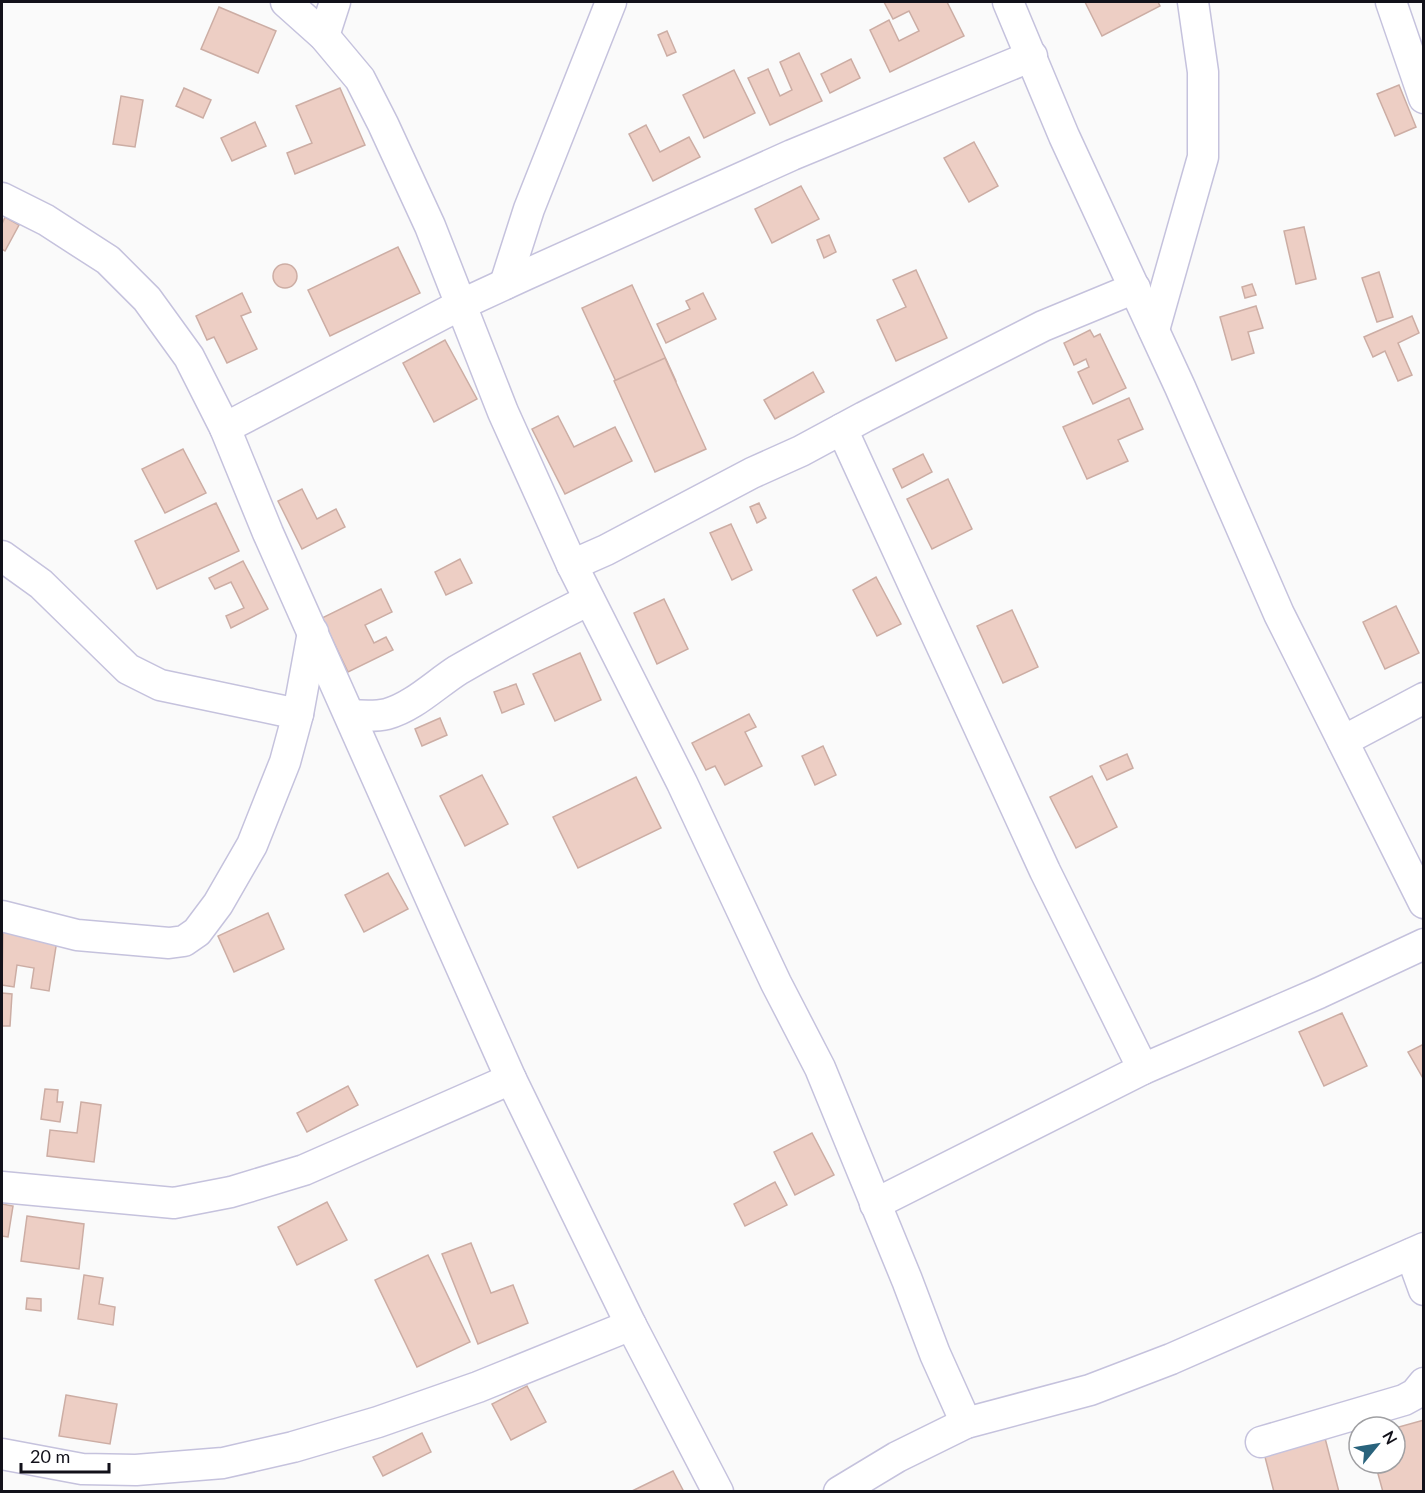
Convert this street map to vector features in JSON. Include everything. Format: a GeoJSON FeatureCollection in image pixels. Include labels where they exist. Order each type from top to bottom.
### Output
{"type":"FeatureCollection","features":[{"type":"Feature","properties":{"kind":"street"},"geometry":{"type":"LineString","coordinates":[[286,2],[324,36],[360,79],[383,124],[430,226],[503,412],[572,565],[681,783],[776,983],[820,1068],[935,1354],[966,1423]]}},
{"type":"Feature","properties":{"kind":"street"},"geometry":{"type":"LineString","coordinates":[[324,36],[335,2]]}},
{"type":"Feature","properties":{"kind":"street"},"geometry":{"type":"LineString","coordinates":[[505,284],[529,209],[611,2]]}},
{"type":"Feature","properties":{"kind":"street"},"geometry":{"type":"LineString","coordinates":[[1008,2],[1064,135],[1154,330],[1279,614],[1424,903]]}},
{"type":"Feature","properties":{"kind":"street"},"geometry":{"type":"LineString","coordinates":[[1154,330],[1203,157],[1203,72],[1193,2]]}},
{"type":"Feature","properties":{"kind":"street"},"geometry":{"type":"LineString","coordinates":[[1390,2],[1424,98]]}},
{"type":"Feature","properties":{"kind":"street"},"geometry":{"type":"LineString","coordinates":[[225,428],[460,305],[505,284],[732,181],[1032,56]]}},
{"type":"Feature","properties":{"kind":"street"},"geometry":{"type":"LineString","coordinates":[[2,198],[46,220],[108,260],[147,299],[189,357],[225,428],[268,532],[512,1079],[631,1325],[718,1491]]}},
{"type":"Feature","properties":{"kind":"street"},"geometry":{"type":"LineString","coordinates":[[572,565],[606,550],[752,473],[801,451],[1043,326],[1135,288]]}},
{"type":"Feature","properties":{"kind":"street"},"geometry":{"type":"LineString","coordinates":[[842,429],[1045,871],[1143,1069]]}},
{"type":"Feature","properties":{"kind":"street"},"geometry":{"type":"LineString","coordinates":[[2,556],[41,584],[128,669],[160,685],[298,714]]}},
{"type":"Feature","properties":{"kind":"street"},"geometry":{"type":"LineString","coordinates":[[350,715],[388,714],[504,644],[589,600]]}},
{"type":"Feature","properties":{"kind":"street"},"geometry":{"type":"LineString","coordinates":[[2,916],[77,935],[169,943],[184,941],[197,932],[218,904],[252,845],[285,762],[298,714],[313,632]]}},
{"type":"Feature","properties":{"kind":"street"},"geometry":{"type":"LineString","coordinates":[[1343,741],[1424,698]]}},
{"type":"Feature","properties":{"kind":"street"},"geometry":{"type":"LineString","coordinates":[[875,1204],[1143,1069],[1319,993],[1424,944]]}},
{"type":"Feature","properties":{"kind":"street"},"geometry":{"type":"LineString","coordinates":[[2,1187],[174,1203],[231,1191],[304,1170],[512,1079]]}},
{"type":"Feature","properties":{"kind":"street"},"geometry":{"type":"LineString","coordinates":[[839,1491],[897,1457],[966,1423],[1090,1390],[1171,1359],[1417,1251],[1424,1290]]}},
{"type":"Feature","properties":{"kind":"street"},"geometry":{"type":"LineString","coordinates":[[2,1454],[82,1469],[136,1470],[223,1463],[293,1447],[378,1422],[478,1387],[631,1325]]}},
{"type":"Feature","properties":{"kind":"street"},"geometry":{"type":"LineString","coordinates":[[1262,1442],[1404,1400],[1415,1394],[1424,1383]]}},
{"type":"Feature","properties":{"kind":"building"},"geometry":{"type":"Polygon","coordinates":[[[884,2],[947,2],[964,36],[890,72],[870,30],[889,20],[899,41],[919,31],[909,11],[893,19],[884,2]]]}},
{"type":"Feature","properties":{"kind":"building"},"geometry":{"type":"Polygon","coordinates":[[[1085,2],[1158,2],[1160,6],[1102,36],[1085,2]]]}},
{"type":"Feature","properties":{"kind":"building"},"geometry":{"type":"Polygon","coordinates":[[[219,7],[276,31],[258,73],[201,49],[219,7]]]}},
{"type":"Feature","properties":{"kind":"building"},"geometry":{"type":"Polygon","coordinates":[[[667,31],[676,52],[667,56],[658,35],[667,31]]]}},
{"type":"Feature","properties":{"kind":"building"},"geometry":{"type":"Polygon","coordinates":[[[799,53],[822,101],[770,125],[748,78],[768,69],[780,96],[792,90],[780,62],[799,53]]]}},
{"type":"Feature","properties":{"kind":"building"},"geometry":{"type":"Polygon","coordinates":[[[851,59],[860,78],[830,93],[821,74],[851,59]]]}},
{"type":"Feature","properties":{"kind":"building"},"geometry":{"type":"Polygon","coordinates":[[[734,70],[755,113],[704,138],[683,95],[734,70]]]}},
{"type":"Feature","properties":{"kind":"building"},"geometry":{"type":"Polygon","coordinates":[[[1399,85],[1416,127],[1395,136],[1377,94],[1399,85]]]}},
{"type":"Feature","properties":{"kind":"building"},"geometry":{"type":"Polygon","coordinates":[[[184,88],[211,100],[203,118],[176,106],[184,88]]]}},
{"type":"Feature","properties":{"kind":"building"},"geometry":{"type":"Polygon","coordinates":[[[340,88],[365,145],[295,174],[287,153],[312,143],[296,106],[340,88]]]}},
{"type":"Feature","properties":{"kind":"building"},"geometry":{"type":"Polygon","coordinates":[[[121,96],[143,100],[135,147],[113,144],[121,96]]]}},
{"type":"Feature","properties":{"kind":"building"},"geometry":{"type":"Polygon","coordinates":[[[255,122],[266,146],[232,161],[221,138],[255,122]]]}},
{"type":"Feature","properties":{"kind":"building"},"geometry":{"type":"Polygon","coordinates":[[[646,125],[660,152],[689,137],[700,157],[653,181],[629,134],[646,125]]]}},
{"type":"Feature","properties":{"kind":"building"},"geometry":{"type":"Polygon","coordinates":[[[974,142],[998,186],[969,202],[944,158],[974,142]]]}},
{"type":"Feature","properties":{"kind":"building"},"geometry":{"type":"Polygon","coordinates":[[[801,186],[819,219],[772,243],[755,209],[801,186]]]}},
{"type":"Feature","properties":{"kind":"building"},"geometry":{"type":"Polygon","coordinates":[[[5,217],[19,225],[5,251],[2,249],[2,224],[5,217]]]}},
{"type":"Feature","properties":{"kind":"building"},"geometry":{"type":"Polygon","coordinates":[[[1304,227],[1316,279],[1296,284],[1284,231],[1304,227]]]}},
{"type":"Feature","properties":{"kind":"building"},"geometry":{"type":"Polygon","coordinates":[[[829,235],[836,252],[824,258],[817,240],[829,235]]]}},
{"type":"Feature","properties":{"kind":"building"},"geometry":{"type":"Polygon","coordinates":[[[398,247],[420,293],[330,336],[308,290],[398,247]]]}},
{"type":"Feature","properties":{"kind":"building"},"geometry":{"type":"Polygon","coordinates":[[[285,264],[290,265],[296,271],[296,281],[290,287],[285,288],[280,287],[274,281],[273,276],[274,271],[280,265],[285,264]]]}},
{"type":"Feature","properties":{"kind":"building"},"geometry":{"type":"Polygon","coordinates":[[[916,270],[947,338],[896,361],[877,320],[906,307],[893,280],[916,270]]]}},
{"type":"Feature","properties":{"kind":"building"},"geometry":{"type":"Polygon","coordinates":[[[1379,272],[1393,317],[1377,322],[1362,278],[1379,272]]]}},
{"type":"Feature","properties":{"kind":"building"},"geometry":{"type":"Polygon","coordinates":[[[1252,284],[1256,295],[1245,298],[1242,287],[1252,284]]]}},
{"type":"Feature","properties":{"kind":"building"},"geometry":{"type":"Polygon","coordinates":[[[632,285],[676,381],[626,403],[582,308],[632,285]]]}},
{"type":"Feature","properties":{"kind":"building"},"geometry":{"type":"Polygon","coordinates":[[[242,293],[251,312],[241,316],[257,349],[227,363],[214,337],[207,340],[196,316],[242,293]]]}},
{"type":"Feature","properties":{"kind":"building"},"geometry":{"type":"Polygon","coordinates":[[[703,293],[716,319],[666,343],[657,324],[690,309],[686,301],[703,293]]]}},
{"type":"Feature","properties":{"kind":"building"},"geometry":{"type":"Polygon","coordinates":[[[1256,306],[1263,328],[1248,332],[1254,353],[1232,360],[1220,317],[1256,306]]]}},
{"type":"Feature","properties":{"kind":"building"},"geometry":{"type":"Polygon","coordinates":[[[1412,316],[1419,333],[1398,343],[1412,375],[1398,381],[1385,351],[1373,357],[1364,337],[1412,316]]]}},
{"type":"Feature","properties":{"kind":"building"},"geometry":{"type":"Polygon","coordinates":[[[1090,330],[1094,337],[1100,334],[1126,388],[1093,404],[1078,372],[1089,367],[1086,359],[1074,365],[1064,343],[1090,330]]]}},
{"type":"Feature","properties":{"kind":"building"},"geometry":{"type":"Polygon","coordinates":[[[445,340],[477,399],[434,422],[403,363],[445,340]]]}},
{"type":"Feature","properties":{"kind":"building"},"geometry":{"type":"Polygon","coordinates":[[[665,358],[706,449],[655,472],[614,381],[665,358]]]}},
{"type":"Feature","properties":{"kind":"building"},"geometry":{"type":"Polygon","coordinates":[[[813,372],[824,392],[775,419],[764,400],[813,372]]]}},
{"type":"Feature","properties":{"kind":"building"},"geometry":{"type":"Polygon","coordinates":[[[1129,398],[1143,429],[1118,440],[1128,461],[1087,479],[1063,427],[1129,398]]]}},
{"type":"Feature","properties":{"kind":"building"},"geometry":{"type":"Polygon","coordinates":[[[558,416],[574,447],[615,427],[632,461],[565,494],[532,429],[558,416]]]}},
{"type":"Feature","properties":{"kind":"building"},"geometry":{"type":"Polygon","coordinates":[[[183,449],[206,493],[165,513],[142,469],[183,449]]]}},
{"type":"Feature","properties":{"kind":"building"},"geometry":{"type":"Polygon","coordinates":[[[923,454],[932,472],[902,488],[893,469],[923,454]]]}},
{"type":"Feature","properties":{"kind":"building"},"geometry":{"type":"Polygon","coordinates":[[[948,479],[972,529],[932,549],[907,499],[948,479]]]}},
{"type":"Feature","properties":{"kind":"building"},"geometry":{"type":"Polygon","coordinates":[[[302,489],[317,519],[336,509],[345,527],[302,549],[278,501],[302,489]]]}},
{"type":"Feature","properties":{"kind":"building"},"geometry":{"type":"Polygon","coordinates":[[[216,503],[239,551],[157,589],[135,541],[216,503]]]}},
{"type":"Feature","properties":{"kind":"building"},"geometry":{"type":"Polygon","coordinates":[[[759,503],[766,518],[757,523],[750,507],[759,503]]]}},
{"type":"Feature","properties":{"kind":"building"},"geometry":{"type":"Polygon","coordinates":[[[731,524],[752,570],[732,580],[710,533],[731,524]]]}},
{"type":"Feature","properties":{"kind":"building"},"geometry":{"type":"Polygon","coordinates":[[[460,559],[472,583],[446,595],[435,572],[460,559]]]}},
{"type":"Feature","properties":{"kind":"building"},"geometry":{"type":"Polygon","coordinates":[[[243,561],[268,609],[231,628],[226,616],[244,608],[231,582],[215,589],[209,578],[243,561]]]}},
{"type":"Feature","properties":{"kind":"building"},"geometry":{"type":"Polygon","coordinates":[[[876,577],[901,624],[877,636],[853,590],[876,577]]]}},
{"type":"Feature","properties":{"kind":"building"},"geometry":{"type":"Polygon","coordinates":[[[381,589],[392,612],[365,625],[374,643],[386,637],[393,650],[348,672],[322,618],[381,589]]]}},
{"type":"Feature","properties":{"kind":"building"},"geometry":{"type":"Polygon","coordinates":[[[664,599],[688,649],[657,664],[634,613],[664,599]]]}},
{"type":"Feature","properties":{"kind":"building"},"geometry":{"type":"Polygon","coordinates":[[[1396,606],[1419,653],[1385,669],[1363,622],[1396,606]]]}},
{"type":"Feature","properties":{"kind":"building"},"geometry":{"type":"Polygon","coordinates":[[[1012,610],[1038,667],[1003,683],[977,626],[1012,610]]]}},
{"type":"Feature","properties":{"kind":"building"},"geometry":{"type":"Polygon","coordinates":[[[580,653],[601,700],[555,721],[533,674],[580,653]]]}},
{"type":"Feature","properties":{"kind":"building"},"geometry":{"type":"Polygon","coordinates":[[[516,684],[524,704],[502,713],[494,692],[516,684]]]}},
{"type":"Feature","properties":{"kind":"building"},"geometry":{"type":"Polygon","coordinates":[[[749,714],[756,727],[745,732],[762,766],[725,785],[715,766],[706,770],[692,743],[749,714]]]}},
{"type":"Feature","properties":{"kind":"building"},"geometry":{"type":"Polygon","coordinates":[[[440,718],[447,735],[422,746],[415,729],[440,718]]]}},
{"type":"Feature","properties":{"kind":"building"},"geometry":{"type":"Polygon","coordinates":[[[823,746],[836,775],[815,785],[802,756],[823,746]]]}},
{"type":"Feature","properties":{"kind":"building"},"geometry":{"type":"Polygon","coordinates":[[[1127,754],[1133,768],[1107,780],[1100,766],[1127,754]]]}},
{"type":"Feature","properties":{"kind":"building"},"geometry":{"type":"Polygon","coordinates":[[[482,775],[508,824],[465,846],[440,796],[482,775]]]}},
{"type":"Feature","properties":{"kind":"building"},"geometry":{"type":"Polygon","coordinates":[[[1092,776],[1117,827],[1076,848],[1050,797],[1092,776]]]}},
{"type":"Feature","properties":{"kind":"building"},"geometry":{"type":"Polygon","coordinates":[[[636,777],[661,828],[578,868],[553,817],[636,777]]]}},
{"type":"Feature","properties":{"kind":"building"},"geometry":{"type":"Polygon","coordinates":[[[388,873],[408,909],[364,932],[345,895],[388,873]]]}},
{"type":"Feature","properties":{"kind":"building"},"geometry":{"type":"Polygon","coordinates":[[[268,913],[284,949],[234,972],[218,936],[268,913]]]}},
{"type":"Feature","properties":{"kind":"building"},"geometry":{"type":"Polygon","coordinates":[[[3,931],[57,940],[49,991],[31,988],[34,968],[17,965],[14,987],[2,985],[3,931]]]}},
{"type":"Feature","properties":{"kind":"building"},"geometry":{"type":"Polygon","coordinates":[[[2,993],[12,994],[10,1026],[2,1026],[2,993]]]}},
{"type":"Feature","properties":{"kind":"building"},"geometry":{"type":"Polygon","coordinates":[[[1342,1013],[1367,1066],[1324,1086],[1299,1032],[1342,1013]]]}},
{"type":"Feature","properties":{"kind":"building"},"geometry":{"type":"Polygon","coordinates":[[[1424,1044],[1424,1080],[1408,1052],[1424,1044]]]}},
{"type":"Feature","properties":{"kind":"building"},"geometry":{"type":"Polygon","coordinates":[[[348,1086],[358,1105],[307,1132],[297,1113],[348,1086]]]}},
{"type":"Feature","properties":{"kind":"building"},"geometry":{"type":"Polygon","coordinates":[[[45,1089],[58,1090],[57,1102],[63,1102],[60,1122],[41,1119],[45,1089]]]}},
{"type":"Feature","properties":{"kind":"building"},"geometry":{"type":"Polygon","coordinates":[[[81,1102],[101,1105],[94,1162],[47,1156],[50,1130],[77,1133],[81,1102]]]}},
{"type":"Feature","properties":{"kind":"building"},"geometry":{"type":"Polygon","coordinates":[[[812,1133],[834,1175],[795,1195],[774,1152],[812,1133]]]}},
{"type":"Feature","properties":{"kind":"building"},"geometry":{"type":"Polygon","coordinates":[[[775,1182],[787,1205],[745,1226],[734,1204],[775,1182]]]}},
{"type":"Feature","properties":{"kind":"building"},"geometry":{"type":"Polygon","coordinates":[[[327,1202],[347,1240],[297,1265],[278,1227],[327,1202]]]}},
{"type":"Feature","properties":{"kind":"building"},"geometry":{"type":"Polygon","coordinates":[[[2,1204],[13,1206],[8,1237],[2,1236],[2,1204]]]}},
{"type":"Feature","properties":{"kind":"building"},"geometry":{"type":"Polygon","coordinates":[[[27,1216],[84,1224],[79,1269],[21,1261],[27,1216]]]}},
{"type":"Feature","properties":{"kind":"building"},"geometry":{"type":"Polygon","coordinates":[[[471,1243],[491,1293],[513,1285],[528,1323],[478,1344],[442,1254],[471,1243]]]}},
{"type":"Feature","properties":{"kind":"building"},"geometry":{"type":"Polygon","coordinates":[[[428,1255],[470,1342],[417,1367],[375,1280],[428,1255]]]}},
{"type":"Feature","properties":{"kind":"building"},"geometry":{"type":"Polygon","coordinates":[[[84,1275],[103,1278],[99,1304],[115,1307],[113,1325],[78,1319],[84,1275]]]}},
{"type":"Feature","properties":{"kind":"building"},"geometry":{"type":"Polygon","coordinates":[[[27,1298],[41,1299],[41,1311],[26,1309],[27,1298]]]}},
{"type":"Feature","properties":{"kind":"building"},"geometry":{"type":"Polygon","coordinates":[[[527,1386],[546,1422],[511,1440],[492,1404],[527,1386]]]}},
{"type":"Feature","properties":{"kind":"building"},"geometry":{"type":"Polygon","coordinates":[[[66,1395],[117,1404],[110,1444],[59,1436],[66,1395]]]}},
{"type":"Feature","properties":{"kind":"building"},"geometry":{"type":"Polygon","coordinates":[[[1424,1420],[1424,1492],[1383,1492],[1378,1475],[1407,1475],[1407,1425],[1424,1420]]]}},
{"type":"Feature","properties":{"kind":"building"},"geometry":{"type":"Polygon","coordinates":[[[422,1433],[431,1452],[383,1476],[373,1457],[422,1433]]]}},
{"type":"Feature","properties":{"kind":"building"},"geometry":{"type":"Polygon","coordinates":[[[1325,1438],[1339,1492],[1274,1492],[1264,1453],[1325,1438]]]}},
{"type":"Feature","properties":{"kind":"building"},"geometry":{"type":"Polygon","coordinates":[[[673,1471],[684,1492],[630,1492],[673,1471]]]}}]}
